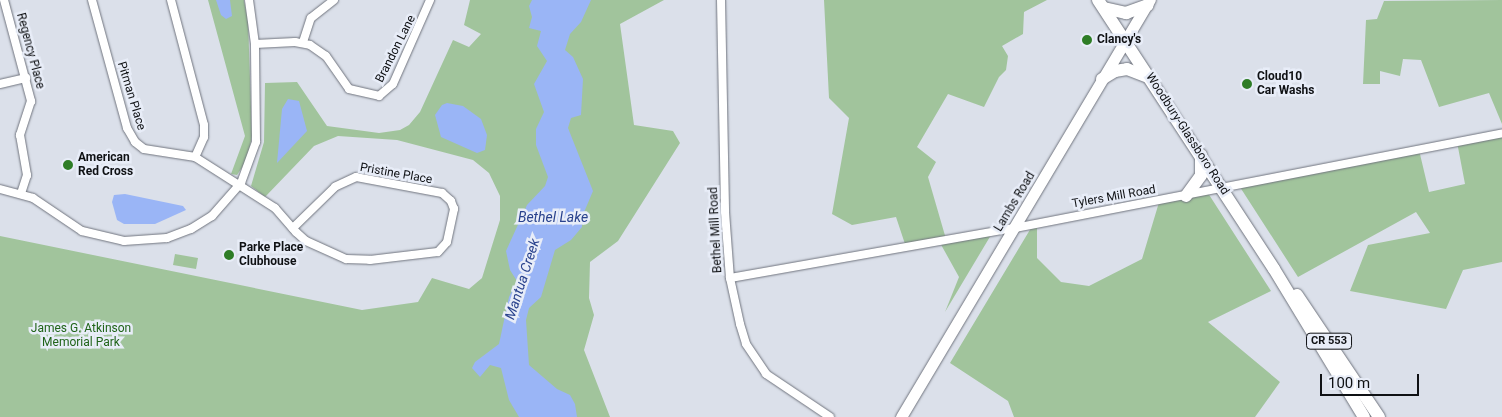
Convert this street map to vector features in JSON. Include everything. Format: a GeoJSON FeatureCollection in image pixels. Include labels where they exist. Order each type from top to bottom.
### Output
{"type":"FeatureCollection","features":[{"type":"Feature","properties":{"kind":"main road"},"geometry":{"type":"LineString","coordinates":[[1101,4],[1126,13],[1149,2]]}},
{"type":"Feature","properties":{"kind":"main road","name":"Lambs Road"},"geometry":{"type":"LineString","coordinates":[[901,417],[1149,2]]}},
{"type":"Feature","properties":{"kind":"main road","name":"Woodbury-Glassboro Road"},"geometry":{"type":"LineString","coordinates":[[1101,4],[1152,79],[1274,269],[1364,417]]}},
{"type":"Feature","properties":{"kind":"main road"},"geometry":{"type":"LineString","coordinates":[[1102,79],[1114,71],[1127,68],[1152,79]]}},
{"type":"Feature","properties":{"kind":"main road"},"geometry":{"type":"LineString","coordinates":[[1186,196],[1201,175],[1201,155]]}},
{"type":"Feature","properties":{"kind":"main road","name":"Woodbury-Glassboro Road"},"geometry":{"type":"LineString","coordinates":[[1274,269],[1296,294],[1379,417]]}},
{"type":"Feature","properties":{"kind":"street","name":"Regency Place"},"geometry":{"type":"LineString","coordinates":[[4,0],[26,78],[31,105],[20,135],[27,174],[21,194]]}},
{"type":"Feature","properties":{"kind":"street","name":"Pitman Place"},"geometry":{"type":"LineString","coordinates":[[92,0],[131,137],[150,152],[181,153],[195,157],[240,186]]}},
{"type":"Feature","properties":{"kind":"street"},"geometry":{"type":"LineString","coordinates":[[170,0],[204,125],[204,137],[195,157]]}},
{"type":"Feature","properties":{"kind":"street"},"geometry":{"type":"LineString","coordinates":[[0,189],[21,194],[90,234],[142,242],[176,236],[202,223],[222,208],[240,186],[251,163],[257,133],[255,44],[249,0]]}},
{"type":"Feature","properties":{"kind":"street"},"geometry":{"type":"LineString","coordinates":[[255,44],[303,42],[311,18],[334,0]]}},
{"type":"Feature","properties":{"kind":"street","name":"Brandon Lane"},"geometry":{"type":"LineString","coordinates":[[303,42],[326,56],[351,91],[372,96],[382,94],[393,84],[430,0]]}},
{"type":"Feature","properties":{"kind":"street","name":"Bethel Mill Road"},"geometry":{"type":"LineString","coordinates":[[721,0],[725,212],[730,278],[740,324],[755,362],[766,374],[830,417]]}},
{"type":"Feature","properties":{"kind":"street"},"geometry":{"type":"LineString","coordinates":[[0,84],[26,78]]}},
{"type":"Feature","properties":{"kind":"street","name":"Tylers Mill Road"},"geometry":{"type":"LineString","coordinates":[[730,278],[1186,196],[1502,133]]}},
{"type":"Feature","properties":{"kind":"street","name":"Pristine Place"},"geometry":{"type":"LineString","coordinates":[[240,186],[278,210],[293,228],[317,248],[346,259],[370,260],[431,253],[446,245],[453,206],[442,193],[356,177],[338,184],[293,228]]}},
{"type":"Feature","properties":{"kind":"green space"},"geometry":{"type":"Polygon","coordinates":[[[208,0],[244,0],[248,21],[252,136],[247,160],[237,175],[231,174],[245,136],[208,0]]]}},
{"type":"Feature","properties":{"kind":"green space","name":"James G. Atkinson Memorial Park"},"geometry":{"type":"Polygon","coordinates":[[[470,0],[664,0],[620,24],[634,125],[673,131],[680,143],[618,241],[590,262],[589,298],[594,315],[584,350],[610,417],[0,417],[0,236],[362,310],[418,302],[432,278],[469,289],[482,278],[500,220],[500,196],[489,173],[473,160],[397,140],[338,136],[314,146],[265,197],[251,186],[264,142],[265,83],[297,82],[327,126],[379,133],[400,130],[409,125],[420,112],[453,40],[469,47],[481,34],[464,25],[470,0]]]}},
{"type":"Feature","properties":{"kind":"green space"},"geometry":{"type":"Polygon","coordinates":[[[824,0],[1047,0],[1024,12],[1023,34],[1002,46],[1008,56],[1006,70],[999,77],[984,107],[948,94],[917,147],[936,162],[928,177],[946,239],[994,230],[945,312],[959,277],[939,241],[906,247],[896,217],[852,225],[832,214],[849,118],[829,98],[824,0]]]}},
{"type":"Feature","properties":{"kind":"green space"},"geometry":{"type":"Polygon","coordinates":[[[1502,0],[1502,124],[1489,93],[1439,107],[1421,60],[1403,59],[1400,76],[1380,71],[1380,84],[1363,84],[1366,20],[1377,19],[1384,1],[1502,0]]]}},
{"type":"Feature","properties":{"kind":"green space"},"geometry":{"type":"Polygon","coordinates":[[[1502,134],[1502,262],[1463,270],[1446,309],[1350,291],[1368,245],[1430,233],[1416,212],[1298,277],[1238,184],[1419,150],[1429,192],[1465,184],[1457,142],[1502,134]]]}},
{"type":"Feature","properties":{"kind":"green space"},"geometry":{"type":"Polygon","coordinates":[[[1206,190],[1271,291],[1208,322],[1280,382],[1255,417],[1014,417],[1008,401],[950,363],[1034,223],[1037,222],[1037,258],[1061,282],[1089,286],[1142,259],[1160,199],[1206,190]]]}},
{"type":"Feature","properties":{"kind":"green space"},"geometry":{"type":"Polygon","coordinates":[[[175,254],[198,258],[196,269],[173,265],[175,254]]]}},
{"type":"Feature","properties":{"kind":"water"},"geometry":{"type":"Polygon","coordinates":[[[216,0],[230,0],[232,16],[226,19],[221,15],[216,0]]]}},
{"type":"Feature","properties":{"kind":"water","name":"Bethel Lake"},"geometry":{"type":"Polygon","coordinates":[[[532,0],[591,0],[581,22],[570,34],[565,50],[573,57],[583,79],[581,115],[571,118],[568,128],[593,191],[582,217],[582,227],[571,240],[555,250],[541,297],[529,308],[526,320],[529,365],[557,389],[570,395],[575,404],[577,417],[519,417],[509,400],[501,368],[490,365],[480,377],[472,368],[475,362],[499,344],[509,297],[517,281],[510,270],[506,251],[527,205],[545,186],[548,177],[536,145],[536,129],[544,112],[534,84],[547,61],[537,46],[541,31],[529,28],[532,17],[529,6],[532,0]]]}},
{"type":"Feature","properties":{"kind":"water"},"geometry":{"type":"Polygon","coordinates":[[[288,99],[299,101],[307,131],[277,163],[282,109],[288,99]]]}},
{"type":"Feature","properties":{"kind":"water"},"geometry":{"type":"Polygon","coordinates":[[[447,103],[463,106],[481,119],[487,135],[485,150],[477,153],[441,137],[435,115],[442,105],[447,103]]]}},
{"type":"Feature","properties":{"kind":"water"},"geometry":{"type":"Polygon","coordinates":[[[125,194],[183,206],[186,210],[155,224],[124,224],[117,220],[112,202],[114,195],[125,194]]]}},
{"type":"Feature","properties":{"kind":"place","name":"Clancy's"},"geometry":{"type":"Point","coordinates":[1087,40]}},
{"type":"Feature","properties":{"kind":"place","name":"Cloud10 Car Washs"},"geometry":{"type":"Point","coordinates":[1247,84]}},
{"type":"Feature","properties":{"kind":"place","name":"American Red Cross"},"geometry":{"type":"Point","coordinates":[68,165]}},
{"type":"Feature","properties":{"kind":"place","name":"Parke Place Clubhouse"},"geometry":{"type":"Point","coordinates":[229,255]}},
{"type":"Feature","properties":{"kind":"water label","name":"Mantua Creek"},"geometry":{"type":"Point","coordinates":[522,279]}}]}
